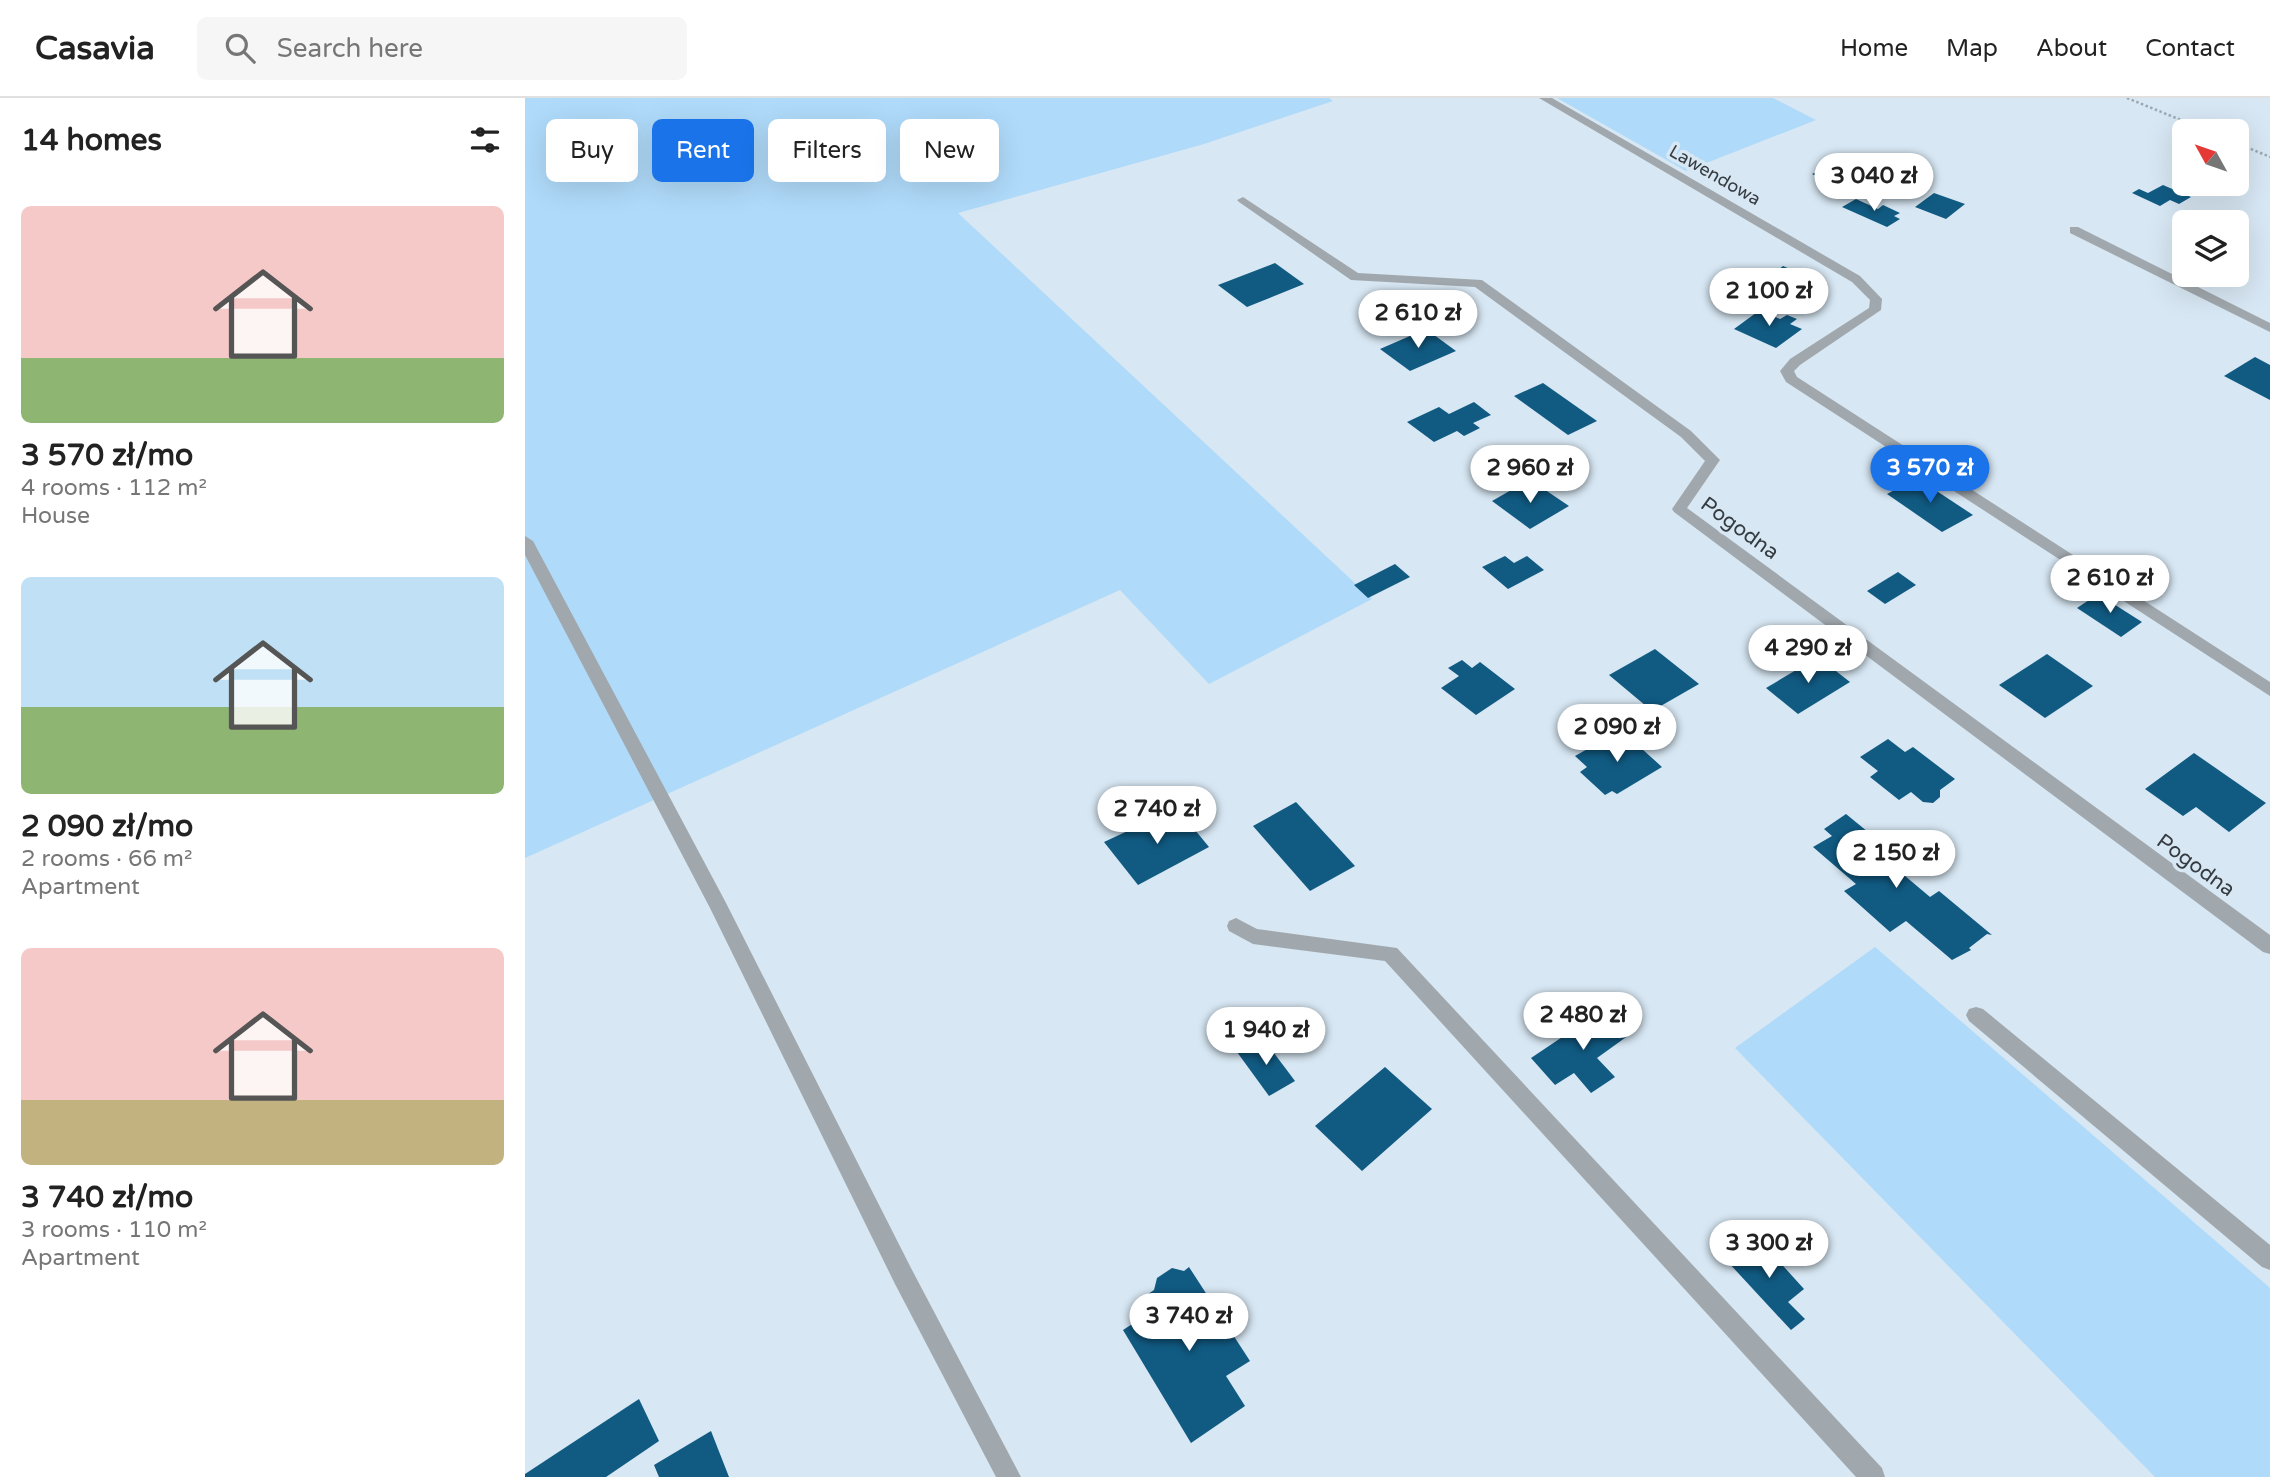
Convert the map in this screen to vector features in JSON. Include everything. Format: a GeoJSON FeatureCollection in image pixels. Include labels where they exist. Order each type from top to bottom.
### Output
{"type":"FeatureCollection","features":[{"type":"Feature","properties":{"kind":"lane","name":"Lawendowa"},"geometry":{"type":"LineString","coordinates":[[1543,98],[1869,289],[1877,299],[1875,310],[1795,362],[1787,371],[1791,379],[2270,690]]}},
{"type":"Feature","properties":{"kind":"lane","name":"Pogodna"},"geometry":{"type":"LineString","coordinates":[[1243,200],[1355,277],[1478,284],[1653,411],[1686,435],[1713,460],[1679,509],[2270,946]]}},
{"type":"Feature","properties":{"kind":"lane"},"geometry":{"type":"LineString","coordinates":[[2074,230],[2270,328]]}},
{"type":"Feature","properties":{"kind":"lane"},"geometry":{"type":"LineString","coordinates":[[525,541],[717,906],[903,1276],[1009,1477]]}},
{"type":"Feature","properties":{"kind":"lane"},"geometry":{"type":"LineString","coordinates":[[1236,926],[1253,936],[1390,954],[1873,1477]]}},
{"type":"Feature","properties":{"kind":"lane"},"geometry":{"type":"LineString","coordinates":[[1976,1016],[2270,1259]]}},
{"type":"Feature","properties":{"kind":"path"},"geometry":{"type":"LineString","coordinates":[[2127,98],[2179,119]]}},
{"type":"Feature","properties":{"kind":"path"},"geometry":{"type":"LineString","coordinates":[[2249,148],[2270,156]]}},
{"type":"Feature","properties":{"kind":"shaded area"},"geometry":{"type":"Polygon","coordinates":[[[525,98],[1329,98],[1333,101],[1204,144],[958,213],[1372,599],[1209,684],[1120,590],[525,858],[525,98]]]}},
{"type":"Feature","properties":{"kind":"shaded area"},"geometry":{"type":"Polygon","coordinates":[[[1557,98],[1773,98],[1816,120],[1686,171],[1557,98]]]}},
{"type":"Feature","properties":{"kind":"shaded area"},"geometry":{"type":"Polygon","coordinates":[[[1875,947],[2270,1288],[2270,1477],[2155,1477],[1735,1048],[1875,947]]]}},
{"type":"Feature","properties":{"kind":"building"},"geometry":{"type":"Polygon","coordinates":[[[1854,155],[1881,169],[1872,173],[1866,171],[1834,185],[1812,174],[1854,155]]]}},
{"type":"Feature","properties":{"kind":"building"},"geometry":{"type":"Polygon","coordinates":[[[2163,185],[2172,189],[2172,196],[2191,197],[2179,204],[2170,200],[2160,206],[2132,193],[2139,189],[2148,193],[2163,185]]]}},
{"type":"Feature","properties":{"kind":"building"},"geometry":{"type":"Polygon","coordinates":[[[1934,193],[1965,204],[1946,219],[1915,207],[1934,193]]]}},
{"type":"Feature","properties":{"kind":"building"},"geometry":{"type":"Polygon","coordinates":[[[1856,199],[1878,209],[1883,205],[1900,213],[1894,216],[1900,219],[1887,227],[1842,207],[1856,199]]]}},
{"type":"Feature","properties":{"kind":"building"},"geometry":{"type":"Polygon","coordinates":[[[1275,263],[1304,284],[1247,307],[1218,285],[1275,263]]]}},
{"type":"Feature","properties":{"kind":"building"},"geometry":{"type":"Polygon","coordinates":[[[1783,266],[1826,285],[1810,297],[1795,290],[1801,286],[1782,277],[1787,274],[1778,270],[1783,266]]]}},
{"type":"Feature","properties":{"kind":"building"},"geometry":{"type":"Polygon","coordinates":[[[1760,310],[1780,319],[1787,315],[1797,319],[1790,324],[1802,329],[1776,348],[1734,329],[1760,310]]]}},
{"type":"Feature","properties":{"kind":"building"},"geometry":{"type":"Polygon","coordinates":[[[1426,329],[1456,351],[1410,371],[1380,349],[1426,329]]]}},
{"type":"Feature","properties":{"kind":"building"},"geometry":{"type":"Polygon","coordinates":[[[2255,357],[2270,365],[2270,400],[2224,376],[2255,357]]]}},
{"type":"Feature","properties":{"kind":"building"},"geometry":{"type":"Polygon","coordinates":[[[1543,383],[1597,421],[1568,435],[1514,396],[1543,383]]]}},
{"type":"Feature","properties":{"kind":"building"},"geometry":{"type":"Polygon","coordinates":[[[1474,402],[1491,415],[1473,423],[1480,428],[1464,436],[1457,431],[1434,442],[1407,422],[1439,407],[1449,414],[1474,402]]]}},
{"type":"Feature","properties":{"kind":"building"},"geometry":{"type":"Polygon","coordinates":[[[1917,478],[1973,515],[1942,532],[1887,494],[1917,478]]]}},
{"type":"Feature","properties":{"kind":"building"},"geometry":{"type":"Polygon","coordinates":[[[1535,483],[1569,506],[1530,529],[1492,501],[1520,485],[1525,488],[1535,483]]]}},
{"type":"Feature","properties":{"kind":"building"},"geometry":{"type":"Polygon","coordinates":[[[1505,556],[1514,563],[1527,556],[1544,570],[1508,589],[1482,567],[1505,556]]]}},
{"type":"Feature","properties":{"kind":"building"},"geometry":{"type":"Polygon","coordinates":[[[1395,564],[1410,577],[1368,598],[1354,585],[1395,564]]]}},
{"type":"Feature","properties":{"kind":"building"},"geometry":{"type":"Polygon","coordinates":[[[1898,572],[1916,585],[1885,604],[1867,591],[1898,572]]]}},
{"type":"Feature","properties":{"kind":"building"},"geometry":{"type":"Polygon","coordinates":[[[2098,594],[2142,622],[2121,637],[2077,608],[2098,594]]]}},
{"type":"Feature","properties":{"kind":"building"},"geometry":{"type":"Polygon","coordinates":[[[1655,649],[1699,684],[1652,711],[1609,675],[1655,649]]]}},
{"type":"Feature","properties":{"kind":"building"},"geometry":{"type":"Polygon","coordinates":[[[2047,654],[2093,686],[2045,718],[1999,685],[2047,654]]]}},
{"type":"Feature","properties":{"kind":"building"},"geometry":{"type":"Polygon","coordinates":[[[1818,657],[1850,682],[1798,714],[1766,688],[1818,657]]]}},
{"type":"Feature","properties":{"kind":"building"},"geometry":{"type":"Polygon","coordinates":[[[1462,660],[1472,668],[1480,662],[1515,689],[1476,715],[1441,688],[1459,676],[1448,668],[1462,660]]]}},
{"type":"Feature","properties":{"kind":"building"},"geometry":{"type":"Polygon","coordinates":[[[1621,730],[1662,767],[1617,794],[1612,791],[1605,795],[1580,772],[1587,767],[1575,756],[1621,730]]]}},
{"type":"Feature","properties":{"kind":"building"},"geometry":{"type":"Polygon","coordinates":[[[1888,739],[1905,752],[1913,747],[1955,779],[1940,790],[1940,797],[1933,803],[1923,802],[1911,792],[1899,800],[1870,777],[1878,771],[1860,757],[1888,739]]]}},
{"type":"Feature","properties":{"kind":"building"},"geometry":{"type":"Polygon","coordinates":[[[2194,753],[2266,803],[2229,832],[2196,807],[2183,816],[2145,789],[2194,753]]]}},
{"type":"Feature","properties":{"kind":"building"},"geometry":{"type":"Polygon","coordinates":[[[1296,802],[1355,866],[1310,891],[1253,826],[1296,802]]]}},
{"type":"Feature","properties":{"kind":"building"},"geometry":{"type":"Polygon","coordinates":[[[1177,808],[1209,847],[1138,885],[1104,842],[1177,808]]]}},
{"type":"Feature","properties":{"kind":"building"},"geometry":{"type":"Polygon","coordinates":[[[1846,814],[1901,859],[1892,865],[1930,897],[1939,891],[1992,935],[1987,934],[1969,948],[1971,950],[1952,960],[1906,921],[1890,932],[1844,891],[1856,884],[1813,847],[1832,836],[1824,829],[1846,814]]]}},
{"type":"Feature","properties":{"kind":"building"},"geometry":{"type":"Polygon","coordinates":[[[1604,1009],[1629,1035],[1597,1058],[1615,1077],[1591,1093],[1574,1073],[1555,1085],[1531,1058],[1604,1009]]]}},
{"type":"Feature","properties":{"kind":"building"},"geometry":{"type":"Polygon","coordinates":[[[1262,1037],[1295,1081],[1269,1096],[1237,1052],[1262,1037]]]}},
{"type":"Feature","properties":{"kind":"building"},"geometry":{"type":"Polygon","coordinates":[[[1385,1067],[1432,1109],[1362,1171],[1315,1126],[1385,1067]]]}},
{"type":"Feature","properties":{"kind":"building"},"geometry":{"type":"Polygon","coordinates":[[[1757,1237],[1804,1289],[1788,1302],[1805,1319],[1791,1330],[1727,1261],[1757,1237]]]}},
{"type":"Feature","properties":{"kind":"building"},"geometry":{"type":"Polygon","coordinates":[[[1189,1267],[1250,1361],[1226,1376],[1245,1406],[1191,1443],[1123,1330],[1157,1308],[1148,1294],[1154,1290],[1157,1278],[1172,1268],[1184,1271],[1189,1267]]]}},
{"type":"Feature","properties":{"kind":"building"},"geometry":{"type":"Polygon","coordinates":[[[639,1399],[659,1441],[606,1477],[525,1477],[525,1474],[639,1399]]]}},
{"type":"Feature","properties":{"kind":"building"},"geometry":{"type":"Polygon","coordinates":[[[711,1431],[729,1477],[659,1477],[654,1465],[711,1431]]]}}]}
